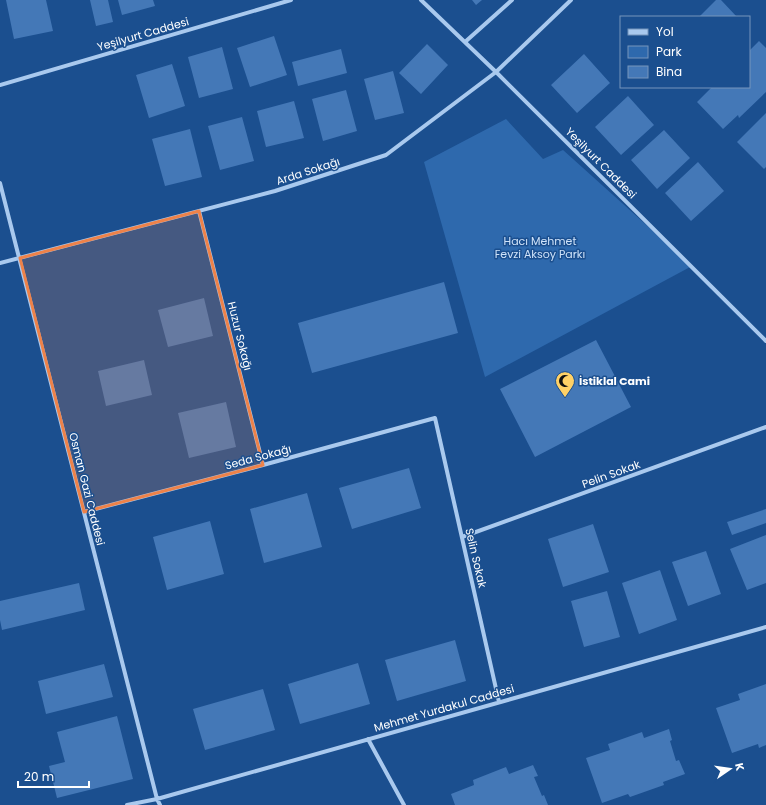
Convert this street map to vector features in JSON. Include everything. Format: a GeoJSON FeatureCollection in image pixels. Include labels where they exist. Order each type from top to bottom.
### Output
{"type":"FeatureCollection","features":[{"type":"Feature","properties":{"kind":"street","name":"Yeşilyurt Caddesi"},"geometry":{"type":"LineString","coordinates":[[0,85],[291,0]]}},
{"type":"Feature","properties":{"kind":"street","name":"Yeşilyurt Caddesi"},"geometry":{"type":"LineString","coordinates":[[421,0],[496,72],[766,341]]}},
{"type":"Feature","properties":{"kind":"street"},"geometry":{"type":"LineString","coordinates":[[465,42],[512,0]]}},
{"type":"Feature","properties":{"kind":"street","name":"Arda Sokağı"},"geometry":{"type":"LineString","coordinates":[[0,263],[275,191],[386,155],[496,72],[571,0]]}},
{"type":"Feature","properties":{"kind":"street","name":"Osman Gazi Caddesi"},"geometry":{"type":"LineString","coordinates":[[0,183],[157,799],[160,805]]}},
{"type":"Feature","properties":{"kind":"street","name":"Huzur Sokağı"},"geometry":{"type":"LineString","coordinates":[[199,211],[263,465]]}},
{"type":"Feature","properties":{"kind":"street","name":"Seda Sokağı"},"geometry":{"type":"LineString","coordinates":[[84,512],[435,418]]}},
{"type":"Feature","properties":{"kind":"street","name":"Selin Sokak"},"geometry":{"type":"LineString","coordinates":[[435,418],[499,702]]}},
{"type":"Feature","properties":{"kind":"street","name":"Pelin Sokak"},"geometry":{"type":"LineString","coordinates":[[462,537],[766,427]]}},
{"type":"Feature","properties":{"kind":"street","name":"Mehmet Yurdakul Caddesi"},"geometry":{"type":"LineString","coordinates":[[127,805],[157,799],[766,627]]}},
{"type":"Feature","properties":{"kind":"street"},"geometry":{"type":"LineString","coordinates":[[368,739],[404,805]]}},
{"type":"Feature","properties":{"kind":"highlighted area"},"geometry":{"type":"Polygon","coordinates":[[[199,211],[263,465],[84,512],[20,258],[199,211]]]}},
{"type":"Feature","properties":{"kind":"green space","name":"Hacı Mehmet Fevzi Aksoy Parkı"},"geometry":{"type":"Polygon","coordinates":[[[506,119],[543,159],[563,150],[692,266],[485,377],[424,162],[506,119]]]}},
{"type":"Feature","properties":{"kind":"building"},"geometry":{"type":"Polygon","coordinates":[[[6,0],[46,0],[53,31],[14,39],[6,0]]]}},
{"type":"Feature","properties":{"kind":"building"},"geometry":{"type":"Polygon","coordinates":[[[90,0],[108,0],[113,22],[96,26],[90,0]]]}},
{"type":"Feature","properties":{"kind":"building"},"geometry":{"type":"Polygon","coordinates":[[[118,0],[153,0],[155,6],[122,15],[118,0]]]}},
{"type":"Feature","properties":{"kind":"building"},"geometry":{"type":"Polygon","coordinates":[[[472,0],[482,0],[476,5],[472,0]]]}},
{"type":"Feature","properties":{"kind":"building"},"geometry":{"type":"Polygon","coordinates":[[[716,0],[721,0],[736,16],[700,16],[716,0]]]}},
{"type":"Feature","properties":{"kind":"building"},"geometry":{"type":"Polygon","coordinates":[[[274,36],[287,75],[250,87],[237,48],[274,36]]]}},
{"type":"Feature","properties":{"kind":"building"},"geometry":{"type":"Polygon","coordinates":[[[759,41],[766,48],[766,92],[739,118],[738,115],[723,129],[697,102],[711,88],[750,88],[750,50],[759,41]]]}},
{"type":"Feature","properties":{"kind":"building"},"geometry":{"type":"Polygon","coordinates":[[[427,44],[448,65],[421,94],[399,73],[427,44]]]}},
{"type":"Feature","properties":{"kind":"building"},"geometry":{"type":"Polygon","coordinates":[[[222,47],[233,89],[199,98],[188,57],[222,47]]]}},
{"type":"Feature","properties":{"kind":"building"},"geometry":{"type":"Polygon","coordinates":[[[341,49],[347,73],[298,86],[292,62],[341,49]]]}},
{"type":"Feature","properties":{"kind":"building"},"geometry":{"type":"Polygon","coordinates":[[[584,54],[610,83],[577,113],[551,85],[584,54]]]}},
{"type":"Feature","properties":{"kind":"building"},"geometry":{"type":"Polygon","coordinates":[[[172,64],[185,106],[149,118],[136,75],[172,64]]]}},
{"type":"Feature","properties":{"kind":"building"},"geometry":{"type":"Polygon","coordinates":[[[393,71],[404,113],[375,120],[364,79],[393,71]]]}},
{"type":"Feature","properties":{"kind":"building"},"geometry":{"type":"Polygon","coordinates":[[[346,90],[357,131],[323,141],[312,99],[346,90]]]}},
{"type":"Feature","properties":{"kind":"building"},"geometry":{"type":"Polygon","coordinates":[[[628,96],[654,125],[621,155],[595,127],[628,96]]]}},
{"type":"Feature","properties":{"kind":"building"},"geometry":{"type":"Polygon","coordinates":[[[294,101],[304,138],[266,147],[257,111],[294,101]]]}},
{"type":"Feature","properties":{"kind":"building"},"geometry":{"type":"Polygon","coordinates":[[[766,113],[766,167],[764,169],[737,142],[766,113]]]}},
{"type":"Feature","properties":{"kind":"building"},"geometry":{"type":"Polygon","coordinates":[[[242,117],[254,161],[220,170],[208,126],[242,117]]]}},
{"type":"Feature","properties":{"kind":"building"},"geometry":{"type":"Polygon","coordinates":[[[190,129],[202,177],[165,186],[152,139],[190,129]]]}},
{"type":"Feature","properties":{"kind":"building"},"geometry":{"type":"Polygon","coordinates":[[[664,130],[690,158],[657,189],[631,160],[664,130]]]}},
{"type":"Feature","properties":{"kind":"building"},"geometry":{"type":"Polygon","coordinates":[[[698,162],[724,191],[691,221],[665,193],[698,162]]]}},
{"type":"Feature","properties":{"kind":"building"},"geometry":{"type":"Polygon","coordinates":[[[444,282],[458,333],[312,373],[298,323],[444,282]]]}},
{"type":"Feature","properties":{"kind":"building"},"geometry":{"type":"Polygon","coordinates":[[[204,298],[213,336],[168,347],[158,310],[204,298]]]}},
{"type":"Feature","properties":{"kind":"building","name":"İstiklal Cami"},"geometry":{"type":"Polygon","coordinates":[[[596,340],[631,407],[535,457],[500,389],[596,340]]]}},
{"type":"Feature","properties":{"kind":"building"},"geometry":{"type":"Polygon","coordinates":[[[144,360],[152,395],[106,406],[98,371],[144,360]]]}},
{"type":"Feature","properties":{"kind":"building"},"geometry":{"type":"Polygon","coordinates":[[[226,402],[236,447],[189,458],[178,413],[226,402]]]}},
{"type":"Feature","properties":{"kind":"building"},"geometry":{"type":"Polygon","coordinates":[[[409,468],[421,508],[352,529],[339,488],[409,468]]]}},
{"type":"Feature","properties":{"kind":"building"},"geometry":{"type":"Polygon","coordinates":[[[307,493],[322,547],[264,563],[250,509],[307,493]]]}},
{"type":"Feature","properties":{"kind":"building"},"geometry":{"type":"Polygon","coordinates":[[[766,509],[766,523],[732,535],[727,522],[766,509]]]}},
{"type":"Feature","properties":{"kind":"building"},"geometry":{"type":"Polygon","coordinates":[[[210,521],[224,574],[167,590],[153,537],[210,521]]]}},
{"type":"Feature","properties":{"kind":"building"},"geometry":{"type":"Polygon","coordinates":[[[593,524],[609,572],[563,587],[548,539],[593,524]]]}},
{"type":"Feature","properties":{"kind":"building"},"geometry":{"type":"Polygon","coordinates":[[[766,535],[766,583],[747,590],[730,549],[766,535]]]}},
{"type":"Feature","properties":{"kind":"building"},"geometry":{"type":"Polygon","coordinates":[[[706,551],[721,594],[688,606],[672,562],[706,551]]]}},
{"type":"Feature","properties":{"kind":"building"},"geometry":{"type":"Polygon","coordinates":[[[660,570],[677,620],[639,634],[622,583],[660,570]]]}},
{"type":"Feature","properties":{"kind":"building"},"geometry":{"type":"Polygon","coordinates":[[[79,583],[85,610],[2,630],[0,620],[0,601],[79,583]]]}},
{"type":"Feature","properties":{"kind":"building"},"geometry":{"type":"Polygon","coordinates":[[[607,591],[620,637],[584,647],[571,601],[607,591]]]}},
{"type":"Feature","properties":{"kind":"building"},"geometry":{"type":"Polygon","coordinates":[[[455,640],[466,681],[397,701],[385,660],[455,640]]]}},
{"type":"Feature","properties":{"kind":"building"},"geometry":{"type":"Polygon","coordinates":[[[358,663],[370,704],[300,724],[288,684],[358,663]]]}},
{"type":"Feature","properties":{"kind":"building"},"geometry":{"type":"Polygon","coordinates":[[[104,664],[113,697],[46,714],[38,681],[104,664]]]}},
{"type":"Feature","properties":{"kind":"building"},"geometry":{"type":"Polygon","coordinates":[[[766,684],[766,745],[759,748],[758,744],[732,753],[716,708],[740,700],[738,694],[766,684]]]}},
{"type":"Feature","properties":{"kind":"building"},"geometry":{"type":"Polygon","coordinates":[[[263,689],[275,730],[205,750],[193,709],[263,689]]]}},
{"type":"Feature","properties":{"kind":"building"},"geometry":{"type":"Polygon","coordinates":[[[117,716],[133,779],[57,798],[49,766],[65,762],[57,732],[117,716]]]}},
{"type":"Feature","properties":{"kind":"building"},"geometry":{"type":"Polygon","coordinates":[[[669,729],[672,740],[670,741],[676,761],[679,760],[685,774],[663,782],[664,785],[630,797],[628,794],[602,803],[586,758],[610,750],[608,744],[642,732],[644,738],[669,729]]]}},
{"type":"Feature","properties":{"kind":"building"},"geometry":{"type":"Polygon","coordinates":[[[533,765],[538,776],[534,777],[542,796],[544,795],[548,805],[455,805],[451,794],[474,785],[473,780],[506,767],[509,774],[533,765]]]}},
{"type":"Feature","properties":{"kind":"place","name":"İstiklal Cami"},"geometry":{"type":"Point","coordinates":[565,398]}}]}
